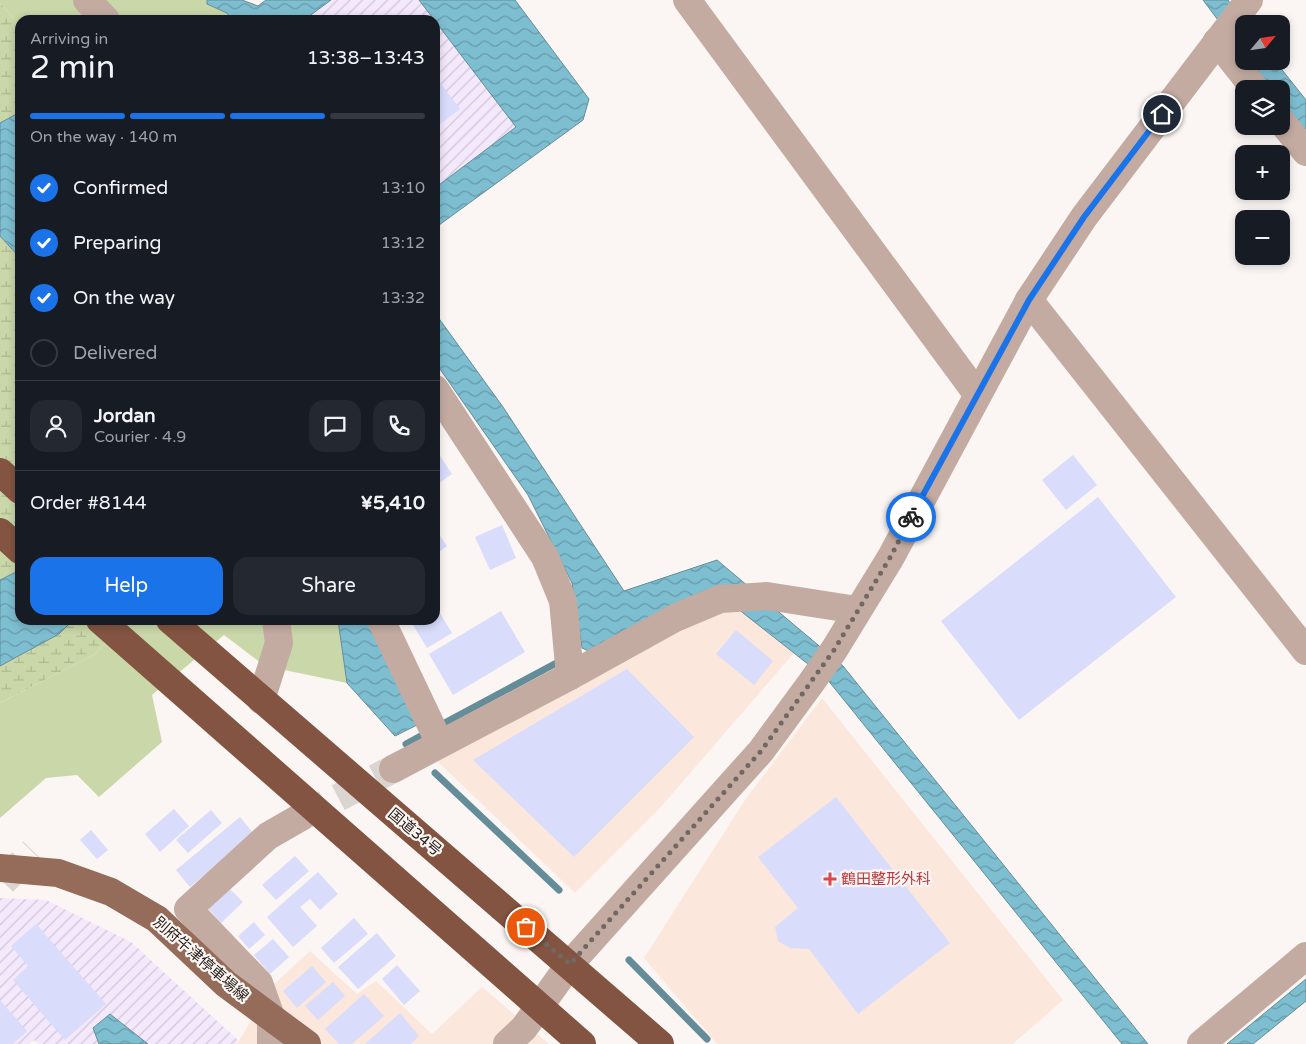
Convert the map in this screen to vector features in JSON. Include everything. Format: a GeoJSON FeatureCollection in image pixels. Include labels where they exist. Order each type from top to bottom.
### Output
{"type":"FeatureCollection","features":[{"type":"Feature","properties":{"kind":"highway"},"geometry":{"type":"LineString","coordinates":[[0,472],[15,486]]}},
{"type":"Feature","properties":{"kind":"highway"},"geometry":{"type":"LineString","coordinates":[[0,532],[15,546]]}},
{"type":"Feature","properties":{"kind":"highway"},"geometry":{"type":"LineString","coordinates":[[106,625],[184,694],[528,1030],[582,1044]]}},
{"type":"Feature","properties":{"kind":"highway","name":"国道34号"},"geometry":{"type":"LineString","coordinates":[[176,625],[570,964],[660,1044]]}},
{"type":"Feature","properties":{"kind":"main road","name":"別府牛津停車場線"},"geometry":{"type":"LineString","coordinates":[[0,868],[58,873],[111,892],[157,919],[226,984],[307,1044]]}},
{"type":"Feature","properties":{"kind":"street"},"geometry":{"type":"LineString","coordinates":[[87,0],[101,15]]}},
{"type":"Feature","properties":{"kind":"street"},"geometry":{"type":"LineString","coordinates":[[687,0],[977,394]]}},
{"type":"Feature","properties":{"kind":"street"},"geometry":{"type":"LineString","coordinates":[[528,1030],[570,964],[761,751],[811,683],[834,650],[891,556],[1029,300],[1084,217],[1247,2]]}},
{"type":"Feature","properties":{"kind":"street"},"geometry":{"type":"LineString","coordinates":[[1217,41],[1248,80]]}},
{"type":"Feature","properties":{"kind":"street"},"geometry":{"type":"LineString","coordinates":[[1290,132],[1306,152]]}},
{"type":"Feature","properties":{"kind":"street"},"geometry":{"type":"LineString","coordinates":[[1029,300],[1306,651]]}},
{"type":"Feature","properties":{"kind":"street"},"geometry":{"type":"LineString","coordinates":[[440,397],[545,557],[562,601],[570,676]]}},
{"type":"Feature","properties":{"kind":"street"},"geometry":{"type":"LineString","coordinates":[[393,769],[570,676],[675,618],[720,599],[767,596],[857,610]]}},
{"type":"Feature","properties":{"kind":"street"},"geometry":{"type":"LineString","coordinates":[[261,700],[279,643],[277,625]]}},
{"type":"Feature","properties":{"kind":"street"},"geometry":{"type":"LineString","coordinates":[[383,625],[440,744]]}},
{"type":"Feature","properties":{"kind":"street"},"geometry":{"type":"LineString","coordinates":[[272,1044],[271,1017],[260,983],[188,908],[268,836],[301,817]]}},
{"type":"Feature","properties":{"kind":"street"},"geometry":{"type":"LineString","coordinates":[[1201,1044],[1306,956]]}},
{"type":"Feature","properties":{"kind":"shaded area"},"geometry":{"type":"Polygon","coordinates":[[[331,0],[419,0],[430,15],[311,15],[331,0]]]}},
{"type":"Feature","properties":{"kind":"shaded area"},"geometry":{"type":"Polygon","coordinates":[[[440,28],[516,127],[440,184],[440,28]]]}},
{"type":"Feature","properties":{"kind":"shaded area"},"geometry":{"type":"Polygon","coordinates":[[[719,593],[794,653],[659,809],[575,893],[438,762],[425,741],[719,593]]]}},
{"type":"Feature","properties":{"kind":"shaded area","name":"鶴田整形外科"},"geometry":{"type":"Polygon","coordinates":[[[822,698],[1063,1000],[1013,1044],[717,1044],[644,958],[745,800],[822,698]]]}},
{"type":"Feature","properties":{"kind":"shaded area"},"geometry":{"type":"Polygon","coordinates":[[[0,898],[46,900],[131,942],[239,1041],[236,1044],[148,1044],[110,1014],[93,1028],[99,1044],[38,1044],[34,1040],[29,1044],[0,1044],[0,898]]]}},
{"type":"Feature","properties":{"kind":"shaded area"},"geometry":{"type":"Polygon","coordinates":[[[310,951],[357,994],[376,981],[432,1034],[482,987],[549,1044],[237,1044],[272,986],[310,951]]]}},
{"type":"Feature","properties":{"kind":"green space"},"geometry":{"type":"Polygon","coordinates":[[[0,0],[207,0],[207,4],[228,15],[15,15],[15,20],[0,3],[0,0]]]}},
{"type":"Feature","properties":{"kind":"green space"},"geometry":{"type":"Polygon","coordinates":[[[0,3],[15,20],[15,115],[0,123],[0,3]]]}},
{"type":"Feature","properties":{"kind":"green space"},"geometry":{"type":"Polygon","coordinates":[[[0,236],[15,253],[15,572],[0,580],[0,236]]]}},
{"type":"Feature","properties":{"kind":"green space"},"geometry":{"type":"Polygon","coordinates":[[[68,625],[121,625],[95,654],[0,703],[0,666],[59,634],[68,625]]]}},
{"type":"Feature","properties":{"kind":"green space"},"geometry":{"type":"Polygon","coordinates":[[[121,625],[339,625],[347,683],[265,666],[224,635],[152,695],[162,742],[99,797],[77,775],[46,778],[0,818],[0,703],[95,654],[121,625]]]}},
{"type":"Feature","properties":{"kind":"water"},"geometry":{"type":"Polygon","coordinates":[[[207,0],[242,0],[258,6],[266,0],[331,0],[311,15],[228,15],[207,4],[207,0]]]}},
{"type":"Feature","properties":{"kind":"water"},"geometry":{"type":"Polygon","coordinates":[[[419,0],[515,0],[589,99],[583,120],[440,224],[440,184],[516,127],[440,27],[440,15],[430,15],[419,0]]]}},
{"type":"Feature","properties":{"kind":"water"},"geometry":{"type":"Polygon","coordinates":[[[1203,0],[1228,0],[1239,15],[1235,15],[1235,43],[1203,0]]]}},
{"type":"Feature","properties":{"kind":"water"},"geometry":{"type":"Polygon","coordinates":[[[1256,70],[1282,70],[1306,100],[1306,133],[1290,113],[1290,80],[1264,80],[1256,70]]]}},
{"type":"Feature","properties":{"kind":"water"},"geometry":{"type":"Polygon","coordinates":[[[15,115],[15,252],[0,236],[0,123],[15,115]]]}},
{"type":"Feature","properties":{"kind":"water"},"geometry":{"type":"Polygon","coordinates":[[[440,320],[503,407],[624,591],[717,560],[843,666],[1148,1044],[1122,1044],[827,679],[719,594],[591,652],[582,648],[572,583],[528,495],[440,369],[440,320]]]}},
{"type":"Feature","properties":{"kind":"water"},"geometry":{"type":"Polygon","coordinates":[[[15,572],[15,625],[68,625],[59,634],[0,666],[0,580],[15,572]]]}},
{"type":"Feature","properties":{"kind":"water"},"geometry":{"type":"Polygon","coordinates":[[[339,625],[372,625],[419,724],[395,736],[347,683],[339,625]]]}},
{"type":"Feature","properties":{"kind":"water"},"geometry":{"type":"Polygon","coordinates":[[[1306,979],[1306,1001],[1253,1044],[1227,1044],[1306,979]]]}},
{"type":"Feature","properties":{"kind":"water"},"geometry":{"type":"Polygon","coordinates":[[[110,1014],[148,1044],[99,1044],[93,1028],[110,1014]]]}},
{"type":"Feature","properties":{"kind":"building"},"geometry":{"type":"Polygon","coordinates":[[[440,83],[460,109],[440,124],[440,83]]]}},
{"type":"Feature","properties":{"kind":"building"},"geometry":{"type":"Polygon","coordinates":[[[1073,455],[1097,485],[1066,510],[1042,480],[1073,455]]]}},
{"type":"Feature","properties":{"kind":"building"},"geometry":{"type":"Polygon","coordinates":[[[440,456],[452,474],[440,482],[440,456]]]}},
{"type":"Feature","properties":{"kind":"building"},"geometry":{"type":"Polygon","coordinates":[[[1098,497],[1176,597],[1019,720],[941,621],[1098,497]]]}},
{"type":"Feature","properties":{"kind":"building"},"geometry":{"type":"Polygon","coordinates":[[[502,525],[516,558],[490,570],[475,537],[502,525]]]}},
{"type":"Feature","properties":{"kind":"building"},"geometry":{"type":"Polygon","coordinates":[[[440,536],[447,546],[440,551],[440,536]]]}},
{"type":"Feature","properties":{"kind":"building"},"geometry":{"type":"Polygon","coordinates":[[[501,611],[525,652],[453,695],[429,654],[501,611]]]}},
{"type":"Feature","properties":{"kind":"building"},"geometry":{"type":"Polygon","coordinates":[[[440,613],[452,633],[427,648],[413,625],[440,625],[440,613]]]}},
{"type":"Feature","properties":{"kind":"building"},"geometry":{"type":"Polygon","coordinates":[[[736,630],[773,661],[754,685],[716,654],[736,630]]]}},
{"type":"Feature","properties":{"kind":"building"},"geometry":{"type":"Polygon","coordinates":[[[627,669],[694,737],[574,857],[473,760],[627,669]]]}},
{"type":"Feature","properties":{"kind":"building","name":"鶴田整形外科"},"geometry":{"type":"Polygon","coordinates":[[[836,797],[950,943],[858,1014],[809,949],[790,948],[778,941],[775,927],[798,908],[758,857],[836,797]]]}},
{"type":"Feature","properties":{"kind":"building"},"geometry":{"type":"Polygon","coordinates":[[[174,809],[189,826],[160,852],[145,834],[174,809]]]}},
{"type":"Feature","properties":{"kind":"building"},"geometry":{"type":"Polygon","coordinates":[[[211,810],[222,823],[188,853],[176,840],[211,810]]]}},
{"type":"Feature","properties":{"kind":"building"},"geometry":{"type":"Polygon","coordinates":[[[240,817],[254,834],[190,887],[176,870],[240,817]]]}},
{"type":"Feature","properties":{"kind":"building"},"geometry":{"type":"Polygon","coordinates":[[[91,830],[108,850],[97,859],[80,840],[91,830]]]}},
{"type":"Feature","properties":{"kind":"building"},"geometry":{"type":"Polygon","coordinates":[[[295,856],[309,871],[276,900],[262,885],[295,856]]]}},
{"type":"Feature","properties":{"kind":"building"},"geometry":{"type":"Polygon","coordinates":[[[318,872],[338,894],[320,910],[310,899],[300,907],[317,926],[293,947],[267,917],[318,872]]]}},
{"type":"Feature","properties":{"kind":"building"},"geometry":{"type":"Polygon","coordinates":[[[226,885],[243,902],[221,923],[205,905],[226,885]]]}},
{"type":"Feature","properties":{"kind":"building"},"geometry":{"type":"Polygon","coordinates":[[[354,918],[368,934],[334,963],[321,948],[354,918]]]}},
{"type":"Feature","properties":{"kind":"building"},"geometry":{"type":"Polygon","coordinates":[[[254,922],[265,935],[249,949],[238,936],[254,922]]]}},
{"type":"Feature","properties":{"kind":"building"},"geometry":{"type":"Polygon","coordinates":[[[36,924],[106,1004],[65,1040],[13,980],[28,966],[11,946],[36,924]]]}},
{"type":"Feature","properties":{"kind":"building"},"geometry":{"type":"Polygon","coordinates":[[[377,933],[396,956],[358,989],[338,967],[377,933]]]}},
{"type":"Feature","properties":{"kind":"building"},"geometry":{"type":"Polygon","coordinates":[[[273,939],[289,957],[270,974],[254,955],[273,939]]]}},
{"type":"Feature","properties":{"kind":"building"},"geometry":{"type":"Polygon","coordinates":[[[397,965],[420,991],[404,1005],[382,979],[397,965]]]}},
{"type":"Feature","properties":{"kind":"building"},"geometry":{"type":"Polygon","coordinates":[[[312,966],[326,982],[297,1008],[283,991],[312,966]]]}},
{"type":"Feature","properties":{"kind":"building"},"geometry":{"type":"Polygon","coordinates":[[[333,982],[345,996],[318,1020],[305,1006],[333,982]]]}},
{"type":"Feature","properties":{"kind":"building"},"geometry":{"type":"Polygon","coordinates":[[[364,994],[384,1016],[352,1044],[339,1044],[325,1029],[364,994]]]}},
{"type":"Feature","properties":{"kind":"building"},"geometry":{"type":"Polygon","coordinates":[[[0,1000],[27,1031],[13,1044],[0,1044],[0,1000]]]}},
{"type":"Feature","properties":{"kind":"building"},"geometry":{"type":"Polygon","coordinates":[[[400,1013],[419,1036],[411,1044],[365,1044],[400,1013]]]}},
{"type":"Feature","properties":{"kind":"waterway"},"geometry":{"type":"LineString","coordinates":[[437,727],[562,660]]}},
{"type":"Feature","properties":{"kind":"waterway"},"geometry":{"type":"LineString","coordinates":[[406,744],[428,732]]}},
{"type":"Feature","properties":{"kind":"waterway"},"geometry":{"type":"LineString","coordinates":[[435,773],[559,890]]}},
{"type":"Feature","properties":{"kind":"waterway"},"geometry":{"type":"LineString","coordinates":[[629,960],[707,1039]]}},
{"type":"Feature","properties":{"kind":"tunnel"},"geometry":{"type":"LineString","coordinates":[[301,817],[393,769]]}},
{"type":"Feature","properties":{"kind":"tunnel"},"geometry":{"type":"LineString","coordinates":[[3,882],[33,851]]}},
{"type":"Feature","properties":{"kind":"way so far"},"geometry":{"type":"LineString","coordinates":[[526,927],[570,964],[761,751],[834,650],[891,556],[911,517]]}},
{"type":"Feature","properties":{"kind":"place","name":"鶴田整形外科"},"geometry":{"type":"Point","coordinates":[830,879]}},
{"type":"Feature","properties":{"kind":"route"},"geometry":{"type":"LineString","coordinates":[[911,517],[1029,300],[1084,217],[1162,114]]}}]}
